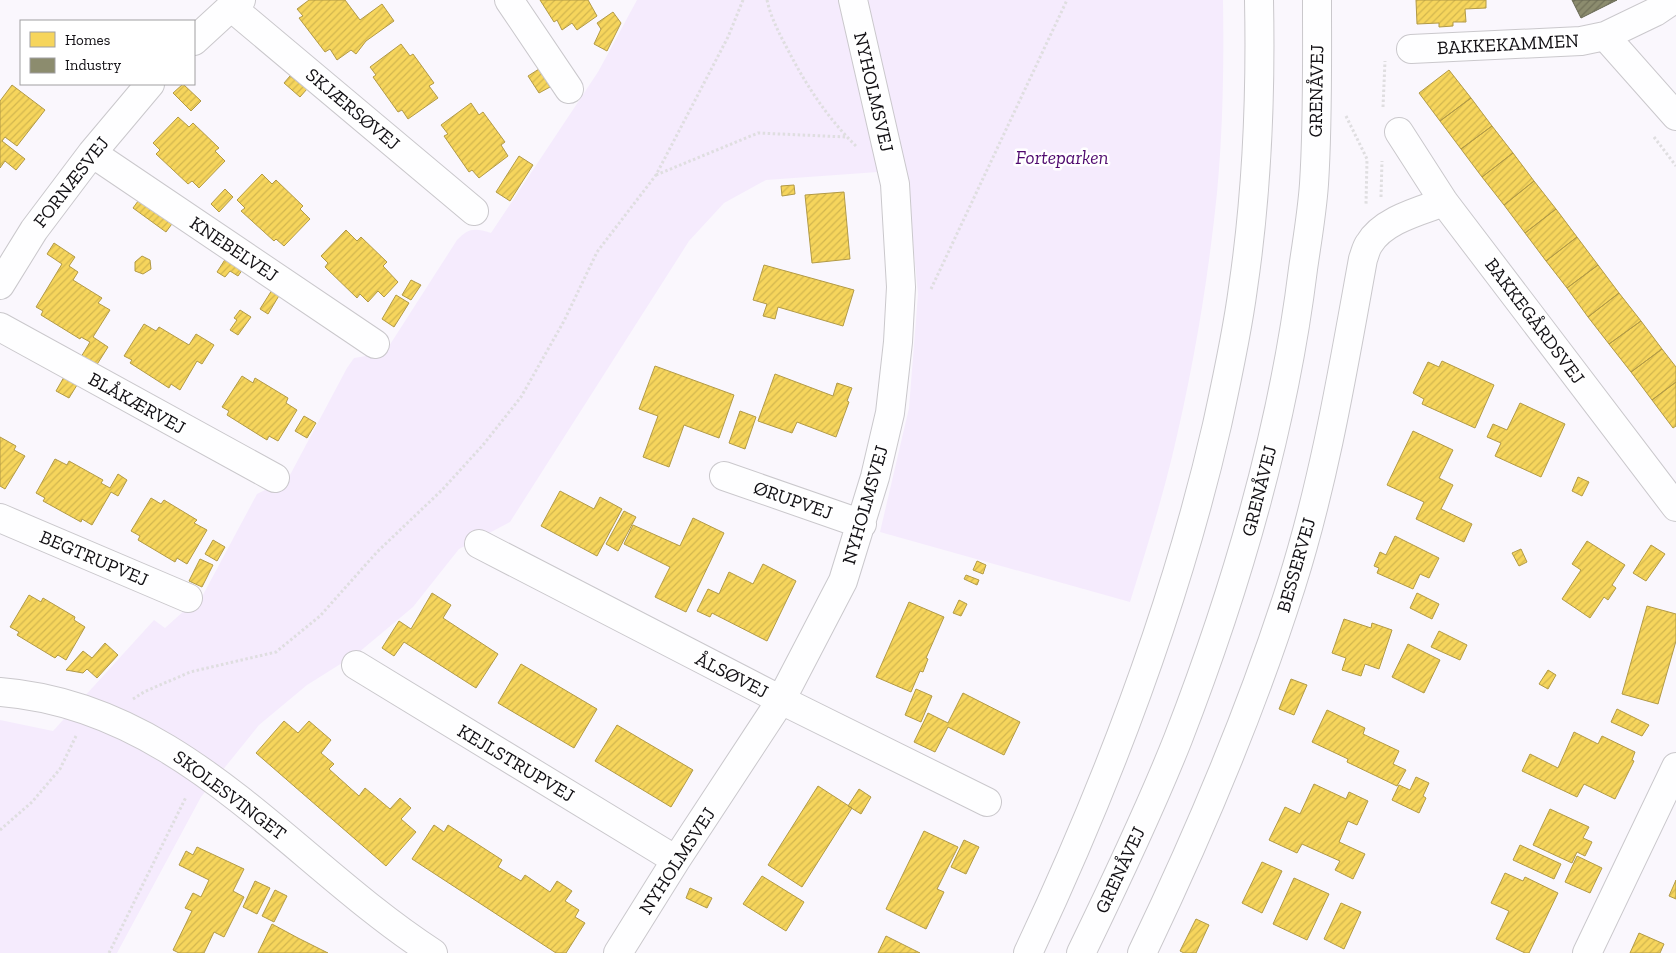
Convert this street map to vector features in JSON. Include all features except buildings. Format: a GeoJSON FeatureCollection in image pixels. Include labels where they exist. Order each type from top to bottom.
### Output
{"type":"FeatureCollection","features":[{"type":"Feature","properties":{"kind":"street"},"geometry":{"type":"LineString","coordinates":[[509,0],[570,89]]}},
{"type":"Feature","properties":{"kind":"street","name":"NYHOLMSVEJ"},"geometry":{"type":"LineString","coordinates":[[618,953],[676,860],[781,700],[843,581],[875,477],[890,413],[898,342],[901,288],[895,184],[853,0]]}},
{"type":"Feature","properties":{"kind":"street"},"geometry":{"type":"LineString","coordinates":[[1028,953],[1058,888],[1126,722],[1186,548],[1208,465],[1228,375],[1243,288],[1259,115],[1260,0]]}},
{"type":"Feature","properties":{"kind":"street","name":"GRENÅVEJ"},"geometry":{"type":"LineString","coordinates":[[1081,953],[1177,742],[1239,568],[1264,478],[1284,388],[1300,296],[1314,185],[1317,55],[1316,0]]}},
{"type":"Feature","properties":{"kind":"street","name":"BAKKEKAMMEN"},"geometry":{"type":"LineString","coordinates":[[1411,49],[1581,41],[1605,36],[1655,12],[1673,0]]}},
{"type":"Feature","properties":{"kind":"street"},"geometry":{"type":"LineString","coordinates":[[195,40],[236,3]]}},
{"type":"Feature","properties":{"kind":"street","name":"SKJÆRSØVEJ"},"geometry":{"type":"LineString","coordinates":[[236,3],[474,211]]}},
{"type":"Feature","properties":{"kind":"street","name":"BAKKEKAMMEN"},"geometry":{"type":"LineString","coordinates":[[1605,36],[1676,116]]}},
{"type":"Feature","properties":{"kind":"street","name":"FORNÆSVEJ"},"geometry":{"type":"LineString","coordinates":[[0,284],[34,230],[92,153],[149,85]]}},
{"type":"Feature","properties":{"kind":"street","name":"BAKKEGÅRDSVEJ"},"geometry":{"type":"LineString","coordinates":[[1400,132],[1444,202],[1676,506]]}},
{"type":"Feature","properties":{"kind":"street","name":"KNEBELVEJ"},"geometry":{"type":"LineString","coordinates":[[92,153],[375,344]]}},
{"type":"Feature","properties":{"kind":"street","name":"BESSERVEJ"},"geometry":{"type":"LineString","coordinates":[[1142,953],[1229,759],[1262,674],[1289,594],[1318,489],[1336,411],[1363,259],[1369,243],[1378,233],[1400,218],[1444,202]]}},
{"type":"Feature","properties":{"kind":"street","name":"BLÅKÆRVEJ"},"geometry":{"type":"LineString","coordinates":[[0,327],[275,478]]}},
{"type":"Feature","properties":{"kind":"street","name":"ØRUPVEJ"},"geometry":{"type":"LineString","coordinates":[[724,476],[862,524]]}},
{"type":"Feature","properties":{"kind":"street","name":"BEGTRUPVEJ"},"geometry":{"type":"LineString","coordinates":[[0,518],[188,598]]}},
{"type":"Feature","properties":{"kind":"street","name":"ÅLSØVEJ"},"geometry":{"type":"LineString","coordinates":[[479,544],[781,700],[988,802]]}},
{"type":"Feature","properties":{"kind":"street","name":"KEJLSTRUPVEJ"},"geometry":{"type":"LineString","coordinates":[[356,665],[676,860]]}},
{"type":"Feature","properties":{"kind":"street","name":"SKOLESVINGET"},"geometry":{"type":"LineString","coordinates":[[0,692],[22,694],[71,706],[150,737],[200,768],[254,810],[402,933],[433,953]]}},
{"type":"Feature","properties":{"kind":"street"},"geometry":{"type":"LineString","coordinates":[[1587,953],[1676,767]]}},
{"type":"Feature","properties":{"kind":"path"},"geometry":{"type":"LineString","coordinates":[[0,830],[32,802],[60,769],[77,734],[103,717],[144,692],[190,672],[276,652],[320,616],[377,552],[442,490],[483,445],[521,397],[564,321],[597,252],[656,175],[728,37],[743,0]]}},
{"type":"Feature","properties":{"kind":"path"},"geometry":{"type":"LineString","coordinates":[[767,0],[770,16],[805,83],[846,137],[861,151]]}},
{"type":"Feature","properties":{"kind":"path"},"geometry":{"type":"LineString","coordinates":[[929,293],[1067,0]]}},
{"type":"Feature","properties":{"kind":"path"},"geometry":{"type":"LineString","coordinates":[[1346,116],[1367,159],[1366,221],[1378,233]]}},
{"type":"Feature","properties":{"kind":"path"},"geometry":{"type":"LineString","coordinates":[[656,175],[758,134],[846,137]]}},
{"type":"Feature","properties":{"kind":"path"},"geometry":{"type":"LineString","coordinates":[[109,953],[200,768]]}},
{"type":"Feature","properties":{"kind":"green space","name":"Forteparken"},"geometry":{"type":"Polygon","coordinates":[[[637,0],[1223,0],[1221,145],[1217,193],[1204,292],[1187,391],[1172,457],[1130,602],[880,532],[909,408],[918,294],[906,170],[766,180],[724,203],[689,241],[510,522],[459,549],[413,607],[358,653],[307,685],[259,725],[201,797],[117,953],[0,953],[0,720],[53,731],[154,620],[165,628],[185,610],[197,606],[257,494],[269,488],[282,490],[354,358],[366,356],[382,357],[457,240],[472,230],[491,233],[598,72],[637,0]]]}}]}
